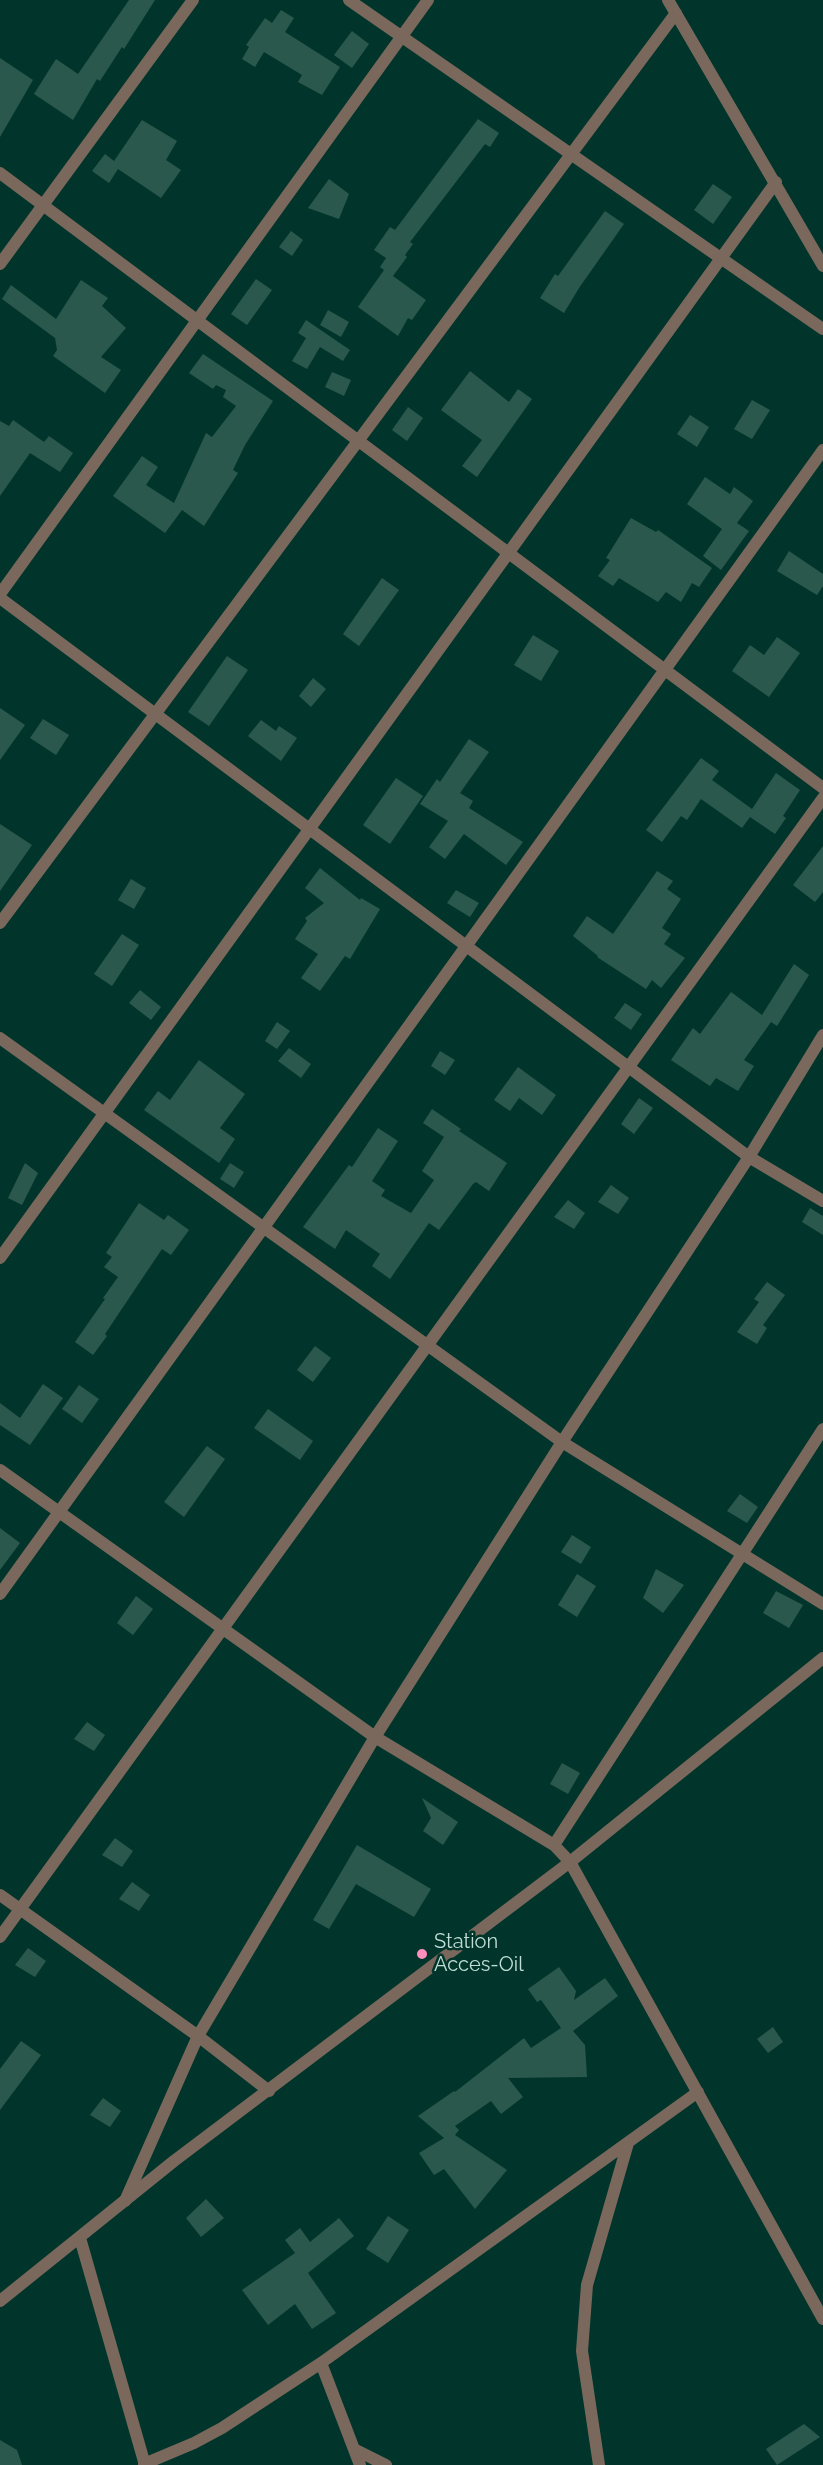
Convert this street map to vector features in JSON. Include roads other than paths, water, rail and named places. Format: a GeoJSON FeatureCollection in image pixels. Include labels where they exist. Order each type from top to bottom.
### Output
{"type":"FeatureCollection","features":[{"type":"Feature","properties":{"kind":"street"},"geometry":{"type":"LineString","coordinates":[[0,264],[193,0]]}},
{"type":"Feature","properties":{"kind":"street"},"geometry":{"type":"LineString","coordinates":[[349,0],[823,329]]}},
{"type":"Feature","properties":{"kind":"street"},"geometry":{"type":"LineString","coordinates":[[429,0],[0,596],[749,1156],[823,1201]]}},
{"type":"Feature","properties":{"kind":"street"},"geometry":{"type":"LineString","coordinates":[[668,0],[823,266]]}},
{"type":"Feature","properties":{"kind":"street"},"geometry":{"type":"LineString","coordinates":[[0,923],[676,13]]}},
{"type":"Feature","properties":{"kind":"street"},"geometry":{"type":"LineString","coordinates":[[0,173],[823,788]]}},
{"type":"Feature","properties":{"kind":"street"},"geometry":{"type":"LineString","coordinates":[[0,1258],[776,182]]}},
{"type":"Feature","properties":{"kind":"street"},"geometry":{"type":"LineString","coordinates":[[0,1594],[823,450]]}},
{"type":"Feature","properties":{"kind":"street"},"geometry":{"type":"LineString","coordinates":[[0,1936],[823,798]]}},
{"type":"Feature","properties":{"kind":"street"},"geometry":{"type":"LineString","coordinates":[[124,2203],[198,2036],[375,1737],[562,1442],[749,1156],[823,1035]]}},
{"type":"Feature","properties":{"kind":"street"},"geometry":{"type":"LineString","coordinates":[[0,1038],[562,1442],[823,1604]]}},
{"type":"Feature","properties":{"kind":"street"},"geometry":{"type":"LineString","coordinates":[[554,1845],[823,1429]]}},
{"type":"Feature","properties":{"kind":"street"},"geometry":{"type":"LineString","coordinates":[[0,1470],[375,1737],[554,1845],[570,1862],[823,2319]]}},
{"type":"Feature","properties":{"kind":"street"},"geometry":{"type":"LineString","coordinates":[[0,2301],[174,2161],[570,1862],[823,1658]]}},
{"type":"Feature","properties":{"kind":"street"},"geometry":{"type":"LineString","coordinates":[[0,1895],[198,2036],[269,2091]]}},
{"type":"Feature","properties":{"kind":"street"},"geometry":{"type":"LineString","coordinates":[[80,2238],[144,2464],[194,2443],[222,2428],[321,2363],[698,2092]]}},
{"type":"Feature","properties":{"kind":"street"},"geometry":{"type":"LineString","coordinates":[[599,2465],[582,2351],[587,2286],[628,2143]]}},
{"type":"Feature","properties":{"kind":"street"},"geometry":{"type":"LineString","coordinates":[[321,2363],[360,2465]]}},
{"type":"Feature","properties":{"kind":"street"},"geometry":{"type":"LineString","coordinates":[[354,2449],[386,2465]]}},
{"type":"Feature","properties":{"kind":"place","name":"Station Acces-Oil"},"geometry":{"type":"Point","coordinates":[422,1954]}}]}
